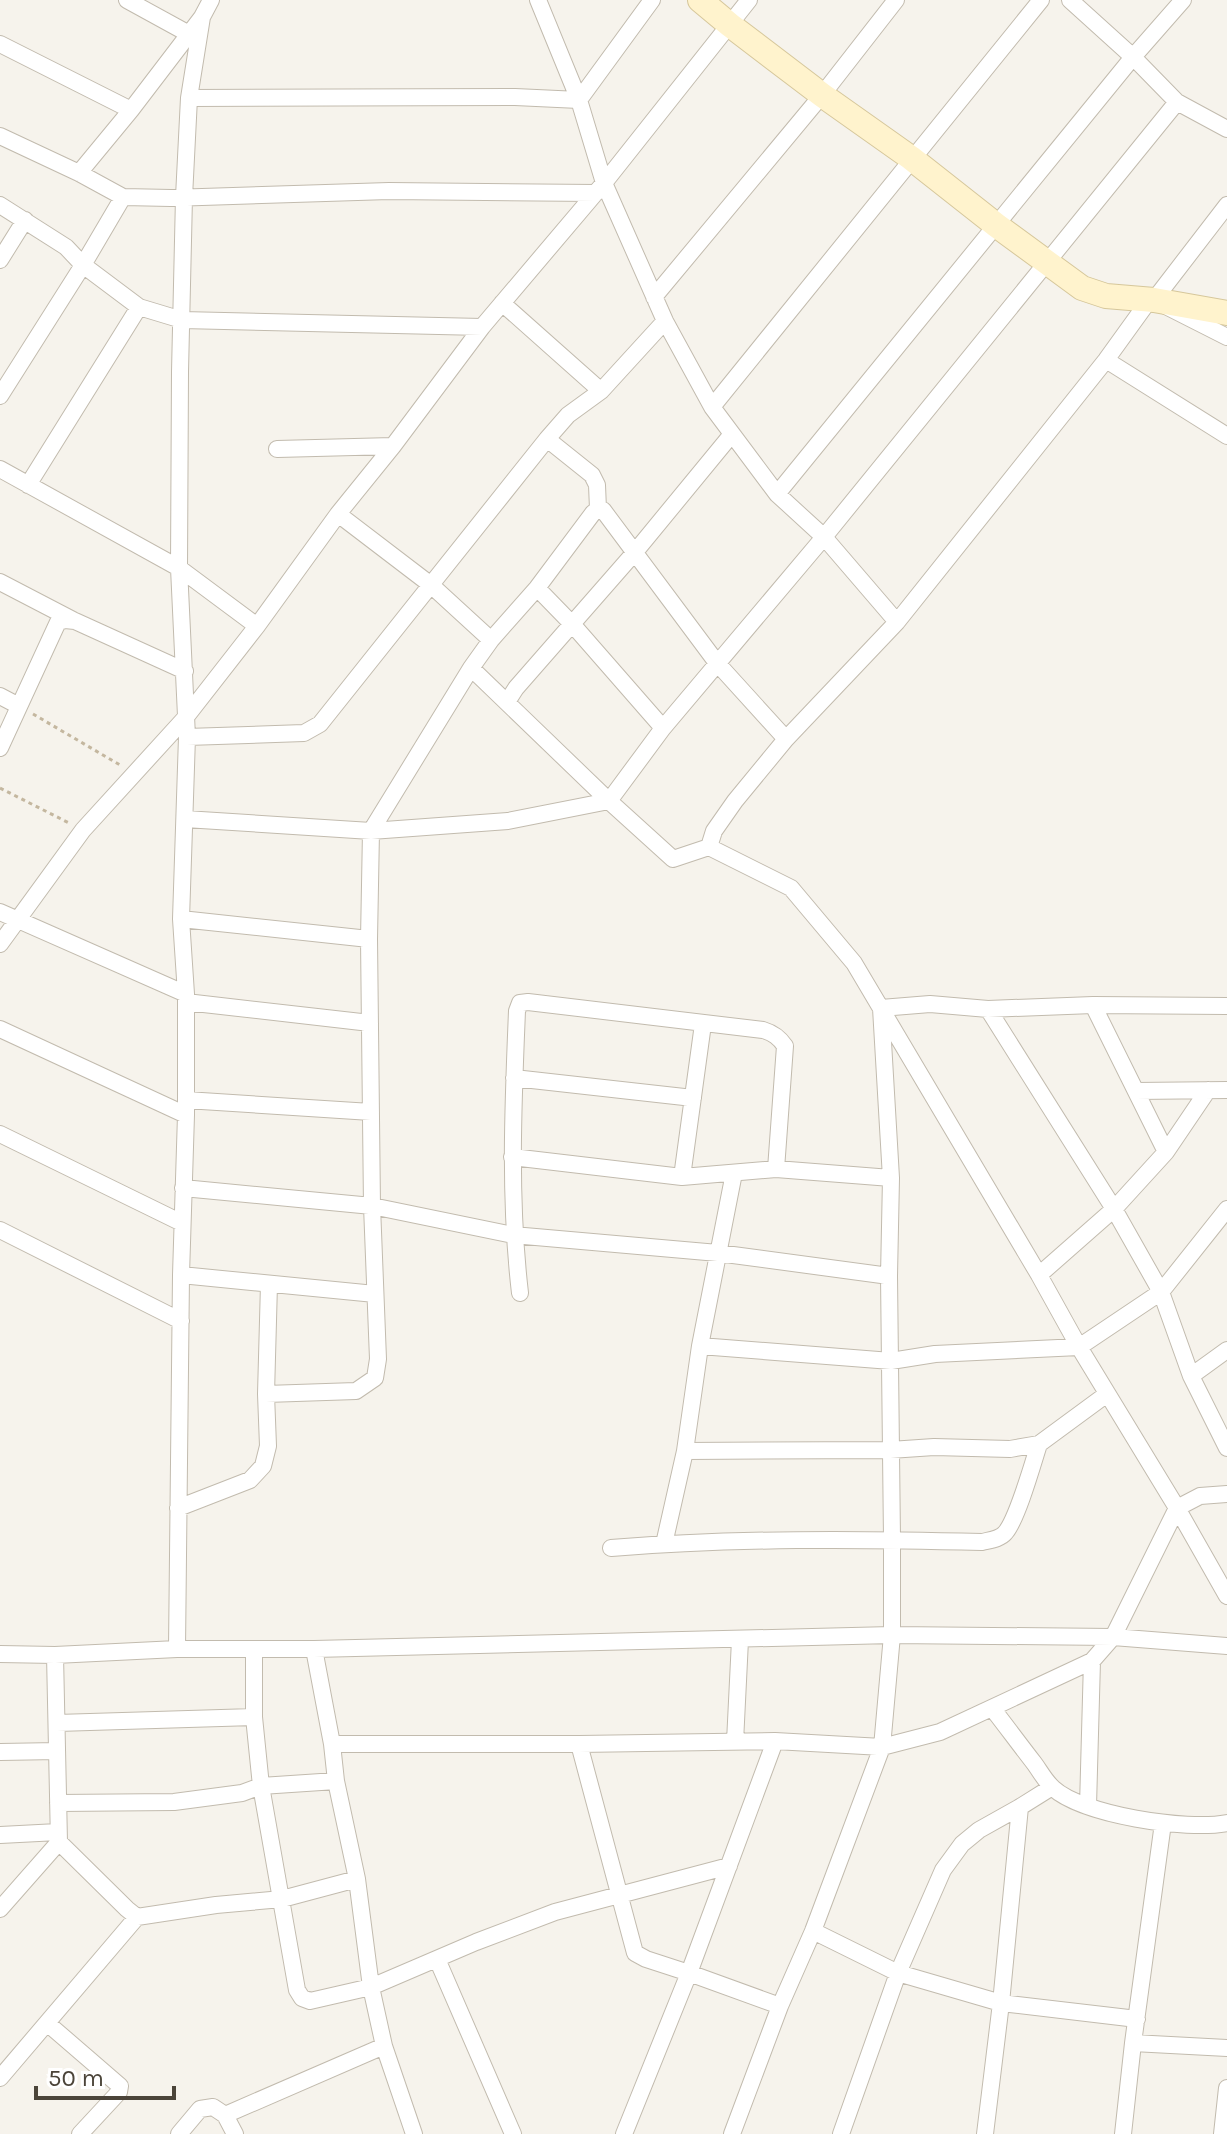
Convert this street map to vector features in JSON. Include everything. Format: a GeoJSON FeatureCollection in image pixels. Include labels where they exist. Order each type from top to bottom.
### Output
{"type":"FeatureCollection","features":[{"type":"Feature","properties":{"kind":"street"},"geometry":{"type":"LineString","coordinates":[[127,0],[189,34]]}},
{"type":"Feature","properties":{"kind":"street"},"geometry":{"type":"LineString","coordinates":[[79,173],[202,17],[211,0],[230,0]]}},
{"type":"Feature","properties":{"kind":"street"},"geometry":{"type":"LineString","coordinates":[[538,0],[579,100],[600,188],[665,321],[712,407],[777,494],[824,537],[897,622]]}},
{"type":"Feature","properties":{"kind":"street"},"geometry":{"type":"LineString","coordinates":[[579,100],[652,0]]}},
{"type":"Feature","properties":{"kind":"street"},"geometry":{"type":"LineString","coordinates":[[700,0],[822,95],[911,158],[1082,288],[1106,296],[1152,299],[1227,313]]}},
{"type":"Feature","properties":{"kind":"street"},"geometry":{"type":"LineString","coordinates":[[0,944],[83,830],[186,717],[482,327],[600,188],[749,0]]}},
{"type":"Feature","properties":{"kind":"street"},"geometry":{"type":"LineString","coordinates":[[654,297],[822,95],[896,0]]}},
{"type":"Feature","properties":{"kind":"street"},"geometry":{"type":"LineString","coordinates":[[712,407],[1041,0]]}},
{"type":"Feature","properties":{"kind":"street"},"geometry":{"type":"LineString","coordinates":[[1070,0],[1177,102],[1227,129]]}},
{"type":"Feature","properties":{"kind":"street"},"geometry":{"type":"LineString","coordinates":[[777,494],[1178,6],[1160,0]]}},
{"type":"Feature","properties":{"kind":"street"},"geometry":{"type":"LineString","coordinates":[[177,1649],[186,1108],[186,998],[181,919],[187,737],[179,568],[180,372],[189,98],[202,17]]}},
{"type":"Feature","properties":{"kind":"street"},"geometry":{"type":"LineString","coordinates":[[0,44],[131,110]]}},
{"type":"Feature","properties":{"kind":"street"},"geometry":{"type":"LineString","coordinates":[[189,98],[515,97],[579,100]]}},
{"type":"Feature","properties":{"kind":"street"},"geometry":{"type":"LineString","coordinates":[[185,819],[371,831],[508,821],[609,801],[663,728],[824,537],[1177,102]]}},
{"type":"Feature","properties":{"kind":"street"},"geometry":{"type":"LineString","coordinates":[[0,136],[123,197],[600,188]]}},
{"type":"Feature","properties":{"kind":"street"},"geometry":{"type":"LineString","coordinates":[[0,396],[123,197]]}},
{"type":"Feature","properties":{"kind":"street"},"geometry":{"type":"LineString","coordinates":[[0,205],[66,247],[83,265],[139,307],[182,320],[482,327]]}},
{"type":"Feature","properties":{"kind":"street"},"geometry":{"type":"LineString","coordinates":[[709,847],[714,831],[735,801],[786,739],[897,622],[1227,205]]}},
{"type":"Feature","properties":{"kind":"street"},"geometry":{"type":"LineString","coordinates":[[0,260],[25,220]]}},
{"type":"Feature","properties":{"kind":"street"},"geometry":{"type":"LineString","coordinates":[[1152,299],[1227,337]]}},
{"type":"Feature","properties":{"kind":"street"},"geometry":{"type":"LineString","coordinates":[[502,303],[601,391]]}},
{"type":"Feature","properties":{"kind":"street"},"geometry":{"type":"LineString","coordinates":[[28,485],[139,307]]}},
{"type":"Feature","properties":{"kind":"street"},"geometry":{"type":"LineString","coordinates":[[187,737],[304,733],[320,724],[547,439],[568,415],[601,391],[665,321]]}},
{"type":"Feature","properties":{"kind":"street"},"geometry":{"type":"LineString","coordinates":[[1106,360],[1227,436]]}},
{"type":"Feature","properties":{"kind":"street"},"geometry":{"type":"LineString","coordinates":[[507,702],[732,434]]}},
{"type":"Feature","properties":{"kind":"street"},"geometry":{"type":"LineString","coordinates":[[547,439],[596,479],[598,509]]}},
{"type":"Feature","properties":{"kind":"street"},"geometry":{"type":"LineString","coordinates":[[277,449],[393,446]]}},
{"type":"Feature","properties":{"kind":"street"},"geometry":{"type":"LineString","coordinates":[[0,469],[179,568],[257,626]]}},
{"type":"Feature","properties":{"kind":"street"},"geometry":{"type":"LineString","coordinates":[[598,509],[606,513],[717,663],[786,739]]}},
{"type":"Feature","properties":{"kind":"street"},"geometry":{"type":"LineString","coordinates":[[266,1394],[356,1391],[375,1378],[378,1359],[372,1206],[371,831],[471,668],[598,509]]}},
{"type":"Feature","properties":{"kind":"street"},"geometry":{"type":"LineString","coordinates":[[338,514],[431,585],[491,640]]}},
{"type":"Feature","properties":{"kind":"street"},"geometry":{"type":"LineString","coordinates":[[0,582],[75,621],[185,671]]}},
{"type":"Feature","properties":{"kind":"street"},"geometry":{"type":"LineString","coordinates":[[537,588],[663,728]]}},
{"type":"Feature","properties":{"kind":"street"},"geometry":{"type":"LineString","coordinates":[[0,748],[58,622],[75,621]]}},
{"type":"Feature","properties":{"kind":"street"},"geometry":{"type":"LineString","coordinates":[[471,668],[673,859],[709,847],[791,888],[854,963],[1227,1596]]}},
{"type":"Feature","properties":{"kind":"street"},"geometry":{"type":"LineString","coordinates":[[0,696],[19,706]]}},
{"type":"Feature","properties":{"kind":"street"},"geometry":{"type":"LineString","coordinates":[[0,912],[186,998],[370,1023]]}},
{"type":"Feature","properties":{"kind":"street"},"geometry":{"type":"LineString","coordinates":[[181,919],[369,939]]}},
{"type":"Feature","properties":{"kind":"street"},"geometry":{"type":"LineString","coordinates":[[520,1293],[513,1235],[512,1157],[517,1011],[520,1003],[763,1030],[780,1038],[785,1046],[776,1169]]}},
{"type":"Feature","properties":{"kind":"street"},"geometry":{"type":"LineString","coordinates":[[881,1008],[930,1004],[988,1009],[1093,1005],[1227,1006]]}},
{"type":"Feature","properties":{"kind":"street"},"geometry":{"type":"LineString","coordinates":[[1093,1005],[1166,1152]]}},
{"type":"Feature","properties":{"kind":"street"},"geometry":{"type":"LineString","coordinates":[[732,2134],[882,1747],[892,1635],[892,1539],[891,1178],[881,1008]]}},
{"type":"Feature","properties":{"kind":"street"},"geometry":{"type":"LineString","coordinates":[[988,1009],[1114,1209],[1161,1292],[1191,1376],[1227,1448]]}},
{"type":"Feature","properties":{"kind":"street"},"geometry":{"type":"LineString","coordinates":[[682,1177],[703,1024]]}},
{"type":"Feature","properties":{"kind":"street"},"geometry":{"type":"LineString","coordinates":[[0,1029],[186,1108],[371,1112]]}},
{"type":"Feature","properties":{"kind":"street"},"geometry":{"type":"LineString","coordinates":[[514,1078],[693,1098]]}},
{"type":"Feature","properties":{"kind":"street"},"geometry":{"type":"LineString","coordinates":[[1039,1275],[1114,1209],[1166,1152],[1208,1090]]}},
{"type":"Feature","properties":{"kind":"street"},"geometry":{"type":"LineString","coordinates":[[1136,1091],[1227,1090]]}},
{"type":"Feature","properties":{"kind":"street"},"geometry":{"type":"LineString","coordinates":[[0,1134],[182,1223]]}},
{"type":"Feature","properties":{"kind":"street"},"geometry":{"type":"LineString","coordinates":[[512,1157],[682,1177],[776,1169],[891,1178]]}},
{"type":"Feature","properties":{"kind":"street"},"geometry":{"type":"LineString","coordinates":[[664,1544],[685,1451],[700,1346],[734,1173]]}},
{"type":"Feature","properties":{"kind":"street"},"geometry":{"type":"LineString","coordinates":[[183,1188],[372,1206],[513,1235],[718,1253],[889,1276]]}},
{"type":"Feature","properties":{"kind":"street"},"geometry":{"type":"LineString","coordinates":[[700,1346],[891,1361],[935,1354],[1079,1347],[1161,1292],[1227,1209]]}},
{"type":"Feature","properties":{"kind":"street"},"geometry":{"type":"LineString","coordinates":[[0,1230],[181,1321]]}},
{"type":"Feature","properties":{"kind":"street"},"geometry":{"type":"LineString","coordinates":[[181,1275],[375,1294]]}},
{"type":"Feature","properties":{"kind":"street"},"geometry":{"type":"LineString","coordinates":[[178,1508],[250,1480],[263,1466],[268,1446],[269,1284]]}},
{"type":"Feature","properties":{"kind":"street"},"geometry":{"type":"LineString","coordinates":[[1191,1376],[1227,1350]]}},
{"type":"Feature","properties":{"kind":"street"},"geometry":{"type":"LineString","coordinates":[[685,1451],[934,1447],[1010,1449],[1039,1444],[1107,1394]]}},
{"type":"Feature","properties":{"kind":"street"},"geometry":{"type":"LineString","coordinates":[[611,1548],[892,1539],[982,1542],[1005,1534],[1015,1515],[1039,1444]]}},
{"type":"Feature","properties":{"kind":"street"},"geometry":{"type":"LineString","coordinates":[[332,1744],[775,1741],[882,1747],[940,1732],[1092,1661],[1113,1637],[1177,1508],[1200,1496],[1226,1489]]}},
{"type":"Feature","properties":{"kind":"street"},"geometry":{"type":"LineString","coordinates":[[0,1654],[892,1635],[1113,1637],[1227,1646]]}},
{"type":"Feature","properties":{"kind":"street"},"geometry":{"type":"LineString","coordinates":[[735,1742],[740,1640]]}},
{"type":"Feature","properties":{"kind":"street"},"geometry":{"type":"LineString","coordinates":[[314,1649],[336,1781],[357,1879],[371,1987],[384,2046],[414,2134]]}},
{"type":"Feature","properties":{"kind":"street"},"geometry":{"type":"LineString","coordinates":[[254,1650],[254,1717],[261,1786],[297,1990],[302,1998],[310,2001],[371,1987],[555,1912],[729,1866]]}},
{"type":"Feature","properties":{"kind":"street"},"geometry":{"type":"LineString","coordinates":[[0,1909],[59,1837],[55,1655]]}},
{"type":"Feature","properties":{"kind":"street"},"geometry":{"type":"LineString","coordinates":[[1088,1806],[1092,1661]]}},
{"type":"Feature","properties":{"kind":"street"},"geometry":{"type":"LineString","coordinates":[[992,1708],[1052,1787],[1071,1800],[1163,1823],[1193,1826],[1227,1823]]}},
{"type":"Feature","properties":{"kind":"street"},"geometry":{"type":"LineString","coordinates":[[57,1723],[254,1717]]}},
{"type":"Feature","properties":{"kind":"street"},"geometry":{"type":"LineString","coordinates":[[624,2134],[689,1973],[775,1741]]}},
{"type":"Feature","properties":{"kind":"street"},"geometry":{"type":"LineString","coordinates":[[579,1744],[635,1953],[780,2006]]}},
{"type":"Feature","properties":{"kind":"street"},"geometry":{"type":"LineString","coordinates":[[0,1752],[57,1751]]}},
{"type":"Feature","properties":{"kind":"street"},"geometry":{"type":"LineString","coordinates":[[58,1803],[174,1802],[242,1793],[261,1786],[336,1781]]}},
{"type":"Feature","properties":{"kind":"street"},"geometry":{"type":"LineString","coordinates":[[841,2134],[898,1973],[943,1870],[962,1844],[979,1830],[1052,1787]]}},
{"type":"Feature","properties":{"kind":"street"},"geometry":{"type":"LineString","coordinates":[[985,2134],[1020,1807]]}},
{"type":"Feature","properties":{"kind":"street"},"geometry":{"type":"LineString","coordinates":[[1123,2134],[1163,1823]]}},
{"type":"Feature","properties":{"kind":"street"},"geometry":{"type":"LineString","coordinates":[[0,1835],[59,1837],[137,1917]]}},
{"type":"Feature","properties":{"kind":"street"},"geometry":{"type":"LineString","coordinates":[[0,2078],[137,1917],[282,1899],[357,1879]]}},
{"type":"Feature","properties":{"kind":"street"},"geometry":{"type":"LineString","coordinates":[[813,1931],[898,1973],[1001,2003],[1137,2019]]}},
{"type":"Feature","properties":{"kind":"street"},"geometry":{"type":"LineString","coordinates":[[437,1959],[513,2134]]}},
{"type":"Feature","properties":{"kind":"street"},"geometry":{"type":"LineString","coordinates":[[47,2023],[120,2086],[119,2092],[80,2134]]}},
{"type":"Feature","properties":{"kind":"street"},"geometry":{"type":"LineString","coordinates":[[1133,2043],[1227,2048]]}},
{"type":"Feature","properties":{"kind":"street"},"geometry":{"type":"LineString","coordinates":[[225,2115],[384,2046]]}},
{"type":"Feature","properties":{"kind":"street"},"geometry":{"type":"LineString","coordinates":[[1222,2134],[1227,2088]]}},
{"type":"Feature","properties":{"kind":"street"},"geometry":{"type":"LineString","coordinates":[[179,2134],[200,2109],[213,2107],[225,2115],[235,2134]]}},
{"type":"Feature","properties":{"kind":"path"},"geometry":{"type":"LineString","coordinates":[[19,706],[134,773]]}},
{"type":"Feature","properties":{"kind":"path"},"geometry":{"type":"LineString","coordinates":[[0,788],[83,830]]}}]}
